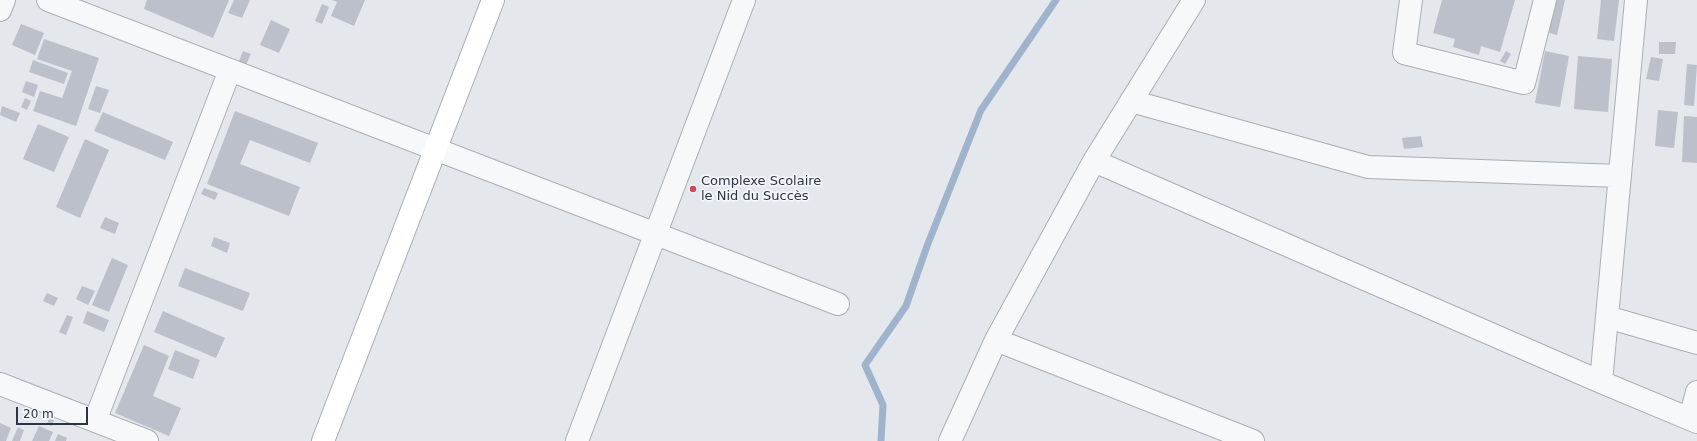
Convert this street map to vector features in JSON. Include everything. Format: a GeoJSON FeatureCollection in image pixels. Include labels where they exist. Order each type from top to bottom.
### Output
{"type":"FeatureCollection","features":[{"type":"Feature","properties":{"kind":"main road"},"geometry":{"type":"LineString","coordinates":[[323,441],[493,0]]}},
{"type":"Feature","properties":{"kind":"street"},"geometry":{"type":"LineString","coordinates":[[0,10],[4,0]]}},
{"type":"Feature","properties":{"kind":"street"},"geometry":{"type":"LineString","coordinates":[[48,0],[838,304]]}},
{"type":"Feature","properties":{"kind":"street"},"geometry":{"type":"LineString","coordinates":[[577,441],[744,0]]}},
{"type":"Feature","properties":{"kind":"street"},"geometry":{"type":"LineString","coordinates":[[950,441],[996,340],[1094,161],[1194,0]]}},
{"type":"Feature","properties":{"kind":"street"},"geometry":{"type":"LineString","coordinates":[[1411,0],[1404,53],[1524,83],[1544,0]]}},
{"type":"Feature","properties":{"kind":"street"},"geometry":{"type":"LineString","coordinates":[[1601,382],[1636,0]]}},
{"type":"Feature","properties":{"kind":"street"},"geometry":{"type":"LineString","coordinates":[[95,421],[230,70]]}},
{"type":"Feature","properties":{"kind":"street"},"geometry":{"type":"LineString","coordinates":[[1131,101],[1368,167],[1620,176]]}},
{"type":"Feature","properties":{"kind":"street"},"geometry":{"type":"LineString","coordinates":[[1094,161],[1601,382],[1694,420],[1697,392]]}},
{"type":"Feature","properties":{"kind":"street"},"geometry":{"type":"LineString","coordinates":[[1607,316],[1697,342]]}},
{"type":"Feature","properties":{"kind":"street"},"geometry":{"type":"LineString","coordinates":[[996,340],[1253,441]]}},
{"type":"Feature","properties":{"kind":"street"},"geometry":{"type":"LineString","coordinates":[[0,384],[147,441]]}},
{"type":"Feature","properties":{"kind":"building"},"geometry":{"type":"Polygon","coordinates":[[[147,0],[229,0],[213,38],[144,9],[147,0]]]}},
{"type":"Feature","properties":{"kind":"building"},"geometry":{"type":"Polygon","coordinates":[[[234,0],[250,0],[242,18],[228,13],[234,0]]]}},
{"type":"Feature","properties":{"kind":"building"},"geometry":{"type":"Polygon","coordinates":[[[332,0],[365,0],[354,26],[331,16],[337,2],[332,0]]]}},
{"type":"Feature","properties":{"kind":"building"},"geometry":{"type":"Polygon","coordinates":[[[1442,0],[1515,0],[1500,52],[1481,46],[1479,55],[1453,47],[1455,39],[1433,33],[1442,0]]]}},
{"type":"Feature","properties":{"kind":"building"},"geometry":{"type":"Polygon","coordinates":[[[1554,0],[1565,0],[1557,35],[1546,32],[1554,0]]]}},
{"type":"Feature","properties":{"kind":"building"},"geometry":{"type":"Polygon","coordinates":[[[1601,0],[1619,0],[1614,41],[1597,39],[1601,0]]]}},
{"type":"Feature","properties":{"kind":"building"},"geometry":{"type":"Polygon","coordinates":[[[322,4],[329,7],[322,24],[315,21],[322,4]]]}},
{"type":"Feature","properties":{"kind":"building"},"geometry":{"type":"Polygon","coordinates":[[[271,20],[290,29],[279,53],[260,45],[271,20]]]}},
{"type":"Feature","properties":{"kind":"building"},"geometry":{"type":"Polygon","coordinates":[[[21,24],[44,33],[35,55],[12,45],[21,24]]]}},
{"type":"Feature","properties":{"kind":"building"},"geometry":{"type":"Polygon","coordinates":[[[44,39],[99,58],[76,126],[33,111],[40,91],[62,98],[72,71],[37,59],[44,39]]]}},
{"type":"Feature","properties":{"kind":"building"},"geometry":{"type":"Polygon","coordinates":[[[1659,42],[1676,42],[1675,54],[1659,54],[1659,42]]]}},
{"type":"Feature","properties":{"kind":"building"},"geometry":{"type":"Polygon","coordinates":[[[243,51],[251,54],[244,69],[237,66],[243,51]]]}},
{"type":"Feature","properties":{"kind":"building"},"geometry":{"type":"Polygon","coordinates":[[[1506,51],[1511,54],[1505,64],[1500,61],[1506,51]]]}},
{"type":"Feature","properties":{"kind":"building"},"geometry":{"type":"Polygon","coordinates":[[[1545,51],[1569,56],[1560,107],[1535,103],[1545,51]]]}},
{"type":"Feature","properties":{"kind":"building"},"geometry":{"type":"Polygon","coordinates":[[[1578,56],[1612,59],[1608,112],[1574,109],[1578,56]]]}},
{"type":"Feature","properties":{"kind":"building"},"geometry":{"type":"Polygon","coordinates":[[[1651,57],[1663,59],[1659,81],[1646,79],[1651,57]]]}},
{"type":"Feature","properties":{"kind":"building"},"geometry":{"type":"Polygon","coordinates":[[[33,60],[68,73],[64,84],[29,72],[33,60]]]}},
{"type":"Feature","properties":{"kind":"building"},"geometry":{"type":"Polygon","coordinates":[[[1687,64],[1697,65],[1694,106],[1684,105],[1687,64]]]}},
{"type":"Feature","properties":{"kind":"building"},"geometry":{"type":"Polygon","coordinates":[[[26,81],[38,85],[34,97],[22,92],[26,81]]]}},
{"type":"Feature","properties":{"kind":"building"},"geometry":{"type":"Polygon","coordinates":[[[96,86],[109,90],[100,113],[88,109],[96,86]]]}},
{"type":"Feature","properties":{"kind":"building"},"geometry":{"type":"Polygon","coordinates":[[[25,98],[31,101],[27,110],[21,107],[25,98]]]}},
{"type":"Feature","properties":{"kind":"building"},"geometry":{"type":"Polygon","coordinates":[[[2,106],[20,113],[16,122],[0,115],[2,106]]]}},
{"type":"Feature","properties":{"kind":"building"},"geometry":{"type":"Polygon","coordinates":[[[1658,110],[1678,112],[1674,148],[1655,146],[1658,110]]]}},
{"type":"Feature","properties":{"kind":"building"},"geometry":{"type":"Polygon","coordinates":[[[235,111],[318,143],[310,163],[250,140],[240,164],[300,187],[289,216],[207,184],[235,111]]]}},
{"type":"Feature","properties":{"kind":"building"},"geometry":{"type":"Polygon","coordinates":[[[103,112],[173,142],[165,160],[94,131],[103,112]]]}},
{"type":"Feature","properties":{"kind":"building"},"geometry":{"type":"Polygon","coordinates":[[[1684,116],[1697,117],[1697,163],[1682,162],[1684,116]]]}},
{"type":"Feature","properties":{"kind":"building"},"geometry":{"type":"Polygon","coordinates":[[[38,124],[69,137],[54,172],[23,159],[38,124]]]}},
{"type":"Feature","properties":{"kind":"building"},"geometry":{"type":"Polygon","coordinates":[[[1421,136],[1423,147],[1404,149],[1402,138],[1421,136]]]}},
{"type":"Feature","properties":{"kind":"building"},"geometry":{"type":"Polygon","coordinates":[[[85,139],[109,150],[80,218],[56,207],[85,139]]]}},
{"type":"Feature","properties":{"kind":"building"},"geometry":{"type":"Polygon","coordinates":[[[204,188],[218,193],[215,200],[201,194],[204,188]]]}},
{"type":"Feature","properties":{"kind":"building"},"geometry":{"type":"Polygon","coordinates":[[[105,217],[119,223],[115,234],[100,228],[105,217]]]}},
{"type":"Feature","properties":{"kind":"building"},"geometry":{"type":"Polygon","coordinates":[[[214,237],[230,243],[227,253],[211,246],[214,237]]]}},
{"type":"Feature","properties":{"kind":"building"},"geometry":{"type":"Polygon","coordinates":[[[112,258],[128,265],[109,312],[92,305],[112,258]]]}},
{"type":"Feature","properties":{"kind":"building"},"geometry":{"type":"Polygon","coordinates":[[[185,268],[250,293],[243,311],[178,286],[185,268]]]}},
{"type":"Feature","properties":{"kind":"building"},"geometry":{"type":"Polygon","coordinates":[[[82,286],[95,291],[88,305],[76,299],[82,286]]]}},
{"type":"Feature","properties":{"kind":"building"},"geometry":{"type":"Polygon","coordinates":[[[47,293],[58,298],[54,306],[43,301],[47,293]]]}},
{"type":"Feature","properties":{"kind":"building"},"geometry":{"type":"Polygon","coordinates":[[[87,311],[109,320],[104,332],[83,323],[87,311]]]}},
{"type":"Feature","properties":{"kind":"building"},"geometry":{"type":"Polygon","coordinates":[[[163,311],[225,338],[216,358],[154,332],[163,311]]]}},
{"type":"Feature","properties":{"kind":"building"},"geometry":{"type":"Polygon","coordinates":[[[67,315],[73,317],[66,335],[59,332],[67,315]]]}},
{"type":"Feature","properties":{"kind":"building"},"geometry":{"type":"Polygon","coordinates":[[[144,345],[169,356],[153,396],[181,408],[169,436],[115,413],[144,345]]]}},
{"type":"Feature","properties":{"kind":"building"},"geometry":{"type":"Polygon","coordinates":[[[175,350],[200,360],[193,379],[168,369],[175,350]]]}},
{"type":"Feature","properties":{"kind":"building"},"geometry":{"type":"Polygon","coordinates":[[[49,418],[54,420],[52,426],[47,424],[49,418]]]}},
{"type":"Feature","properties":{"kind":"building"},"geometry":{"type":"Polygon","coordinates":[[[0,423],[11,428],[6,441],[0,441],[0,423]]]}},
{"type":"Feature","properties":{"kind":"building"},"geometry":{"type":"Polygon","coordinates":[[[39,426],[53,432],[49,441],[32,441],[39,426]]]}},
{"type":"Feature","properties":{"kind":"building"},"geometry":{"type":"Polygon","coordinates":[[[18,427],[24,430],[20,441],[12,441],[18,427]]]}},
{"type":"Feature","properties":{"kind":"building"},"geometry":{"type":"Polygon","coordinates":[[[58,434],[67,438],[66,441],[55,441],[58,434]]]}},
{"type":"Feature","properties":{"kind":"waterway"},"geometry":{"type":"LineString","coordinates":[[881,441],[883,405],[865,365],[906,306],[927,246],[981,110],[1056,0]]}},
{"type":"Feature","properties":{"kind":"place","name":"Complexe Scolaire le Nid du Succès"},"geometry":{"type":"Point","coordinates":[693,189]}}]}
